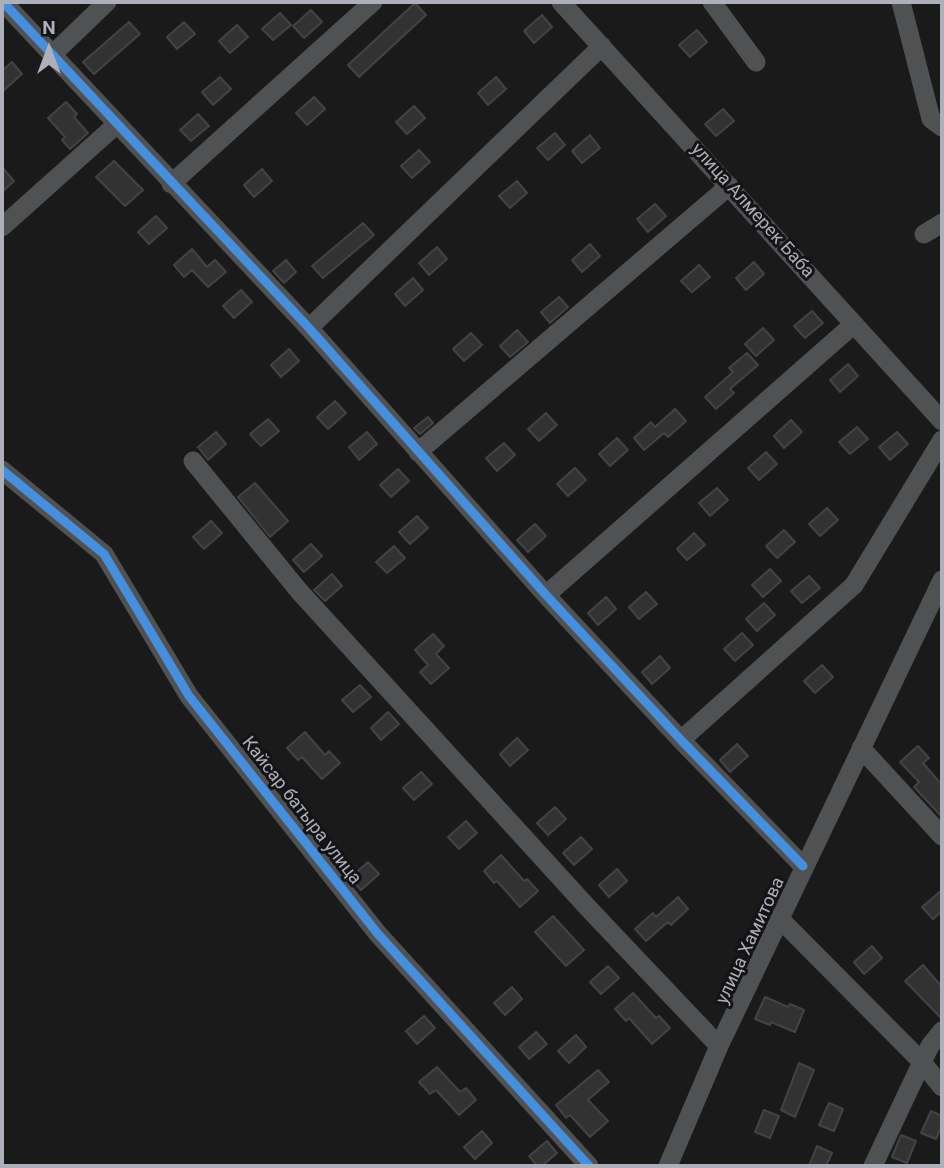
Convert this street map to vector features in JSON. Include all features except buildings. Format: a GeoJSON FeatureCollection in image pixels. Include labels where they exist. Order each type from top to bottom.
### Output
{"type":"FeatureCollection","features":[{"type":"Feature","properties":{"kind":"street"},"geometry":{"type":"LineString","coordinates":[[3,2],[309,328],[547,595],[681,740],[803,866]]}},
{"type":"Feature","properties":{"kind":"street"},"geometry":{"type":"LineString","coordinates":[[53,54],[107,2]]}},
{"type":"Feature","properties":{"kind":"street"},"geometry":{"type":"LineString","coordinates":[[171,184],[373,2]]}},
{"type":"Feature","properties":{"kind":"street","name":"улица Алмерек Баба"},"geometry":{"type":"LineString","coordinates":[[561,2],[942,421]]}},
{"type":"Feature","properties":{"kind":"street"},"geometry":{"type":"LineString","coordinates":[[712,2],[756,62]]}},
{"type":"Feature","properties":{"kind":"street"},"geometry":{"type":"LineString","coordinates":[[901,2],[931,119],[942,127]]}},
{"type":"Feature","properties":{"kind":"street"},"geometry":{"type":"LineString","coordinates":[[309,328],[602,46]]}},
{"type":"Feature","properties":{"kind":"street"},"geometry":{"type":"LineString","coordinates":[[2,227],[117,124]]}},
{"type":"Feature","properties":{"kind":"street"},"geometry":{"type":"LineString","coordinates":[[418,452],[729,186]]}},
{"type":"Feature","properties":{"kind":"street"},"geometry":{"type":"LineString","coordinates":[[924,234],[942,223]]}},
{"type":"Feature","properties":{"kind":"street"},"geometry":{"type":"LineString","coordinates":[[547,595],[854,324]]}},
{"type":"Feature","properties":{"kind":"street"},"geometry":{"type":"LineString","coordinates":[[681,740],[854,585],[942,440]]}},
{"type":"Feature","properties":{"kind":"street"},"geometry":{"type":"LineString","coordinates":[[193,461],[299,591],[590,910],[719,1046]]}},
{"type":"Feature","properties":{"kind":"street","name":"Кайсар батыра улица"},"geometry":{"type":"LineString","coordinates":[[2,470],[104,554],[198,707],[378,934],[589,1166]]}},
{"type":"Feature","properties":{"kind":"street","name":"улица Хамитова"},"geometry":{"type":"LineString","coordinates":[[668,1166],[719,1046],[803,866],[941,588]]}},
{"type":"Feature","properties":{"kind":"street"},"geometry":{"type":"LineString","coordinates":[[861,748],[942,836]]}},
{"type":"Feature","properties":{"kind":"street"},"geometry":{"type":"LineString","coordinates":[[780,919],[922,1062],[942,1087]]}},
{"type":"Feature","properties":{"kind":"street"},"geometry":{"type":"LineString","coordinates":[[873,1166],[930,1046],[942,1031]]}},
{"type":"Feature","properties":{"kind":"cycle path"},"geometry":{"type":"LineString","coordinates":[[3,2],[309,328],[546,595],[803,866]]}},
{"type":"Feature","properties":{"kind":"cycle path"},"geometry":{"type":"LineString","coordinates":[[2,470],[104,554],[189,696],[378,934],[589,1166]]}}]}
